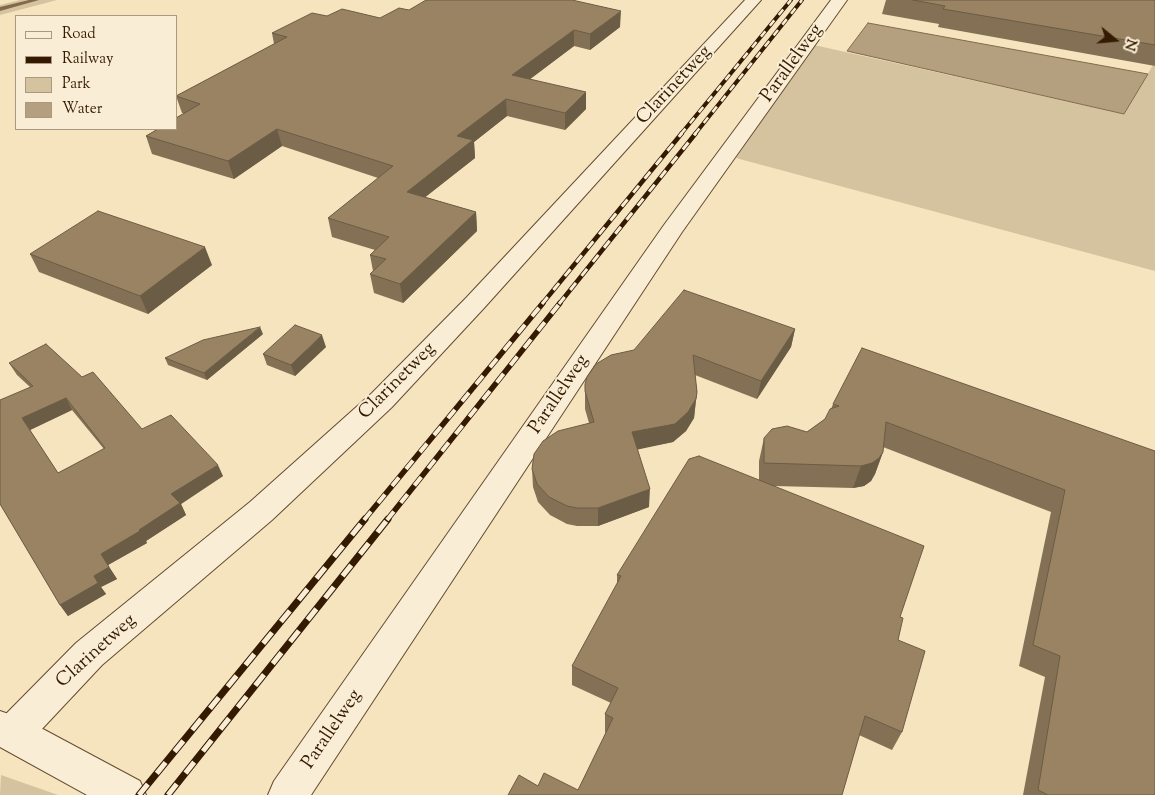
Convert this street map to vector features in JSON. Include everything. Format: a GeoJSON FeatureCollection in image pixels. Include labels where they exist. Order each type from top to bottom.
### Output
{"type":"FeatureCollection","features":[{"type":"Feature","properties":{"kind":"street","name":"Clarinetweg"},"geometry":{"type":"LineString","coordinates":[[7,731],[89,654],[261,511],[382,400],[488,288],[753,0]]}},
{"type":"Feature","properties":{"kind":"street","name":"Parallelweg"},"geometry":{"type":"LineString","coordinates":[[288,795],[672,230],[839,0]]}},
{"type":"Feature","properties":{"kind":"street"},"geometry":{"type":"LineString","coordinates":[[7,731],[126,795]]}},
{"type":"Feature","properties":{"kind":"green space"},"geometry":{"type":"Polygon","coordinates":[[[20,0],[57,0],[0,15],[0,5],[20,0]]]}},
{"type":"Feature","properties":{"kind":"green space"},"geometry":{"type":"Polygon","coordinates":[[[814,45],[1124,114],[1153,65],[1155,66],[1155,271],[736,158],[814,45]]]}},
{"type":"Feature","properties":{"kind":"green space"},"geometry":{"type":"Polygon","coordinates":[[[1,775],[58,795],[0,795],[1,775]]]}},
{"type":"Feature","properties":{"kind":"water"},"geometry":{"type":"Polygon","coordinates":[[[868,23],[1148,74],[1124,114],[847,51],[868,23]]]}},
{"type":"Feature","properties":{"kind":"building"},"geometry":{"type":"Polygon","coordinates":[[[426,0],[572,0],[621,11],[590,34],[574,30],[512,75],[586,92],[565,113],[506,99],[457,136],[473,140],[407,192],[476,212],[400,284],[370,274],[386,259],[370,255],[389,237],[328,218],[393,166],[277,129],[228,161],[146,136],[156,130],[178,130],[178,117],[200,104],[178,97],[178,95],[287,37],[272,33],[312,13],[327,16],[342,9],[380,18],[399,8],[409,10],[426,0]]]}},
{"type":"Feature","properties":{"kind":"building"},"geometry":{"type":"Polygon","coordinates":[[[913,0],[1155,0],[1155,45],[943,9],[945,6],[913,0]]]}},
{"type":"Feature","properties":{"kind":"building"},"geometry":{"type":"Polygon","coordinates":[[[98,211],[205,247],[140,296],[30,254],[98,211]]]}},
{"type":"Feature","properties":{"kind":"building"},"geometry":{"type":"Polygon","coordinates":[[[684,290],[795,329],[761,381],[693,355],[697,392],[696,399],[688,412],[675,424],[632,432],[650,489],[598,508],[567,506],[549,497],[537,484],[532,469],[534,454],[543,441],[558,431],[594,422],[585,391],[587,377],[596,364],[611,355],[634,350],[684,290]]]}},
{"type":"Feature","properties":{"kind":"building"},"geometry":{"type":"Polygon","coordinates":[[[295,325],[322,335],[291,365],[263,354],[295,325]]]}},
{"type":"Feature","properties":{"kind":"building"},"geometry":{"type":"Polygon","coordinates":[[[260,327],[204,373],[165,358],[203,340],[260,327]]]}},
{"type":"Feature","properties":{"kind":"building"},"geometry":{"type":"Polygon","coordinates":[[[46,344],[82,377],[93,372],[142,429],[171,415],[218,465],[171,494],[180,503],[140,531],[101,554],[109,567],[94,576],[98,583],[60,605],[0,504],[0,400],[33,386],[9,363],[46,344]],[[66,398],[22,418],[58,473],[105,448],[66,398]]]}},
{"type":"Feature","properties":{"kind":"building"},"geometry":{"type":"Polygon","coordinates":[[[862,348],[1155,451],[1155,795],[1048,795],[1038,790],[1060,656],[1033,645],[1065,490],[886,422],[883,452],[872,463],[861,466],[764,463],[764,438],[772,429],[787,426],[807,432],[825,419],[830,409],[839,406],[833,404],[862,348]]]}},
{"type":"Feature","properties":{"kind":"building"},"geometry":{"type":"Polygon","coordinates":[[[699,456],[924,546],[900,617],[903,618],[898,640],[925,651],[902,732],[865,716],[842,795],[508,795],[519,775],[538,786],[544,773],[578,790],[613,718],[605,714],[618,688],[572,666],[621,576],[617,575],[689,459],[699,456]]]}},
{"type":"Feature","properties":{"kind":"waterway"},"geometry":{"type":"LineString","coordinates":[[0,9],[36,0]]}},
{"type":"Feature","properties":{"kind":"railway"},"geometry":{"type":"LineString","coordinates":[[681,134],[791,0]]}},
{"type":"Feature","properties":{"kind":"railway"},"geometry":{"type":"LineString","coordinates":[[695,134],[802,0]]}},
{"type":"Feature","properties":{"kind":"railway"},"geometry":{"type":"LineString","coordinates":[[542,304],[682,133]]}},
{"type":"Feature","properties":{"kind":"railway"},"geometry":{"type":"LineString","coordinates":[[559,304],[696,133]]}},
{"type":"Feature","properties":{"kind":"railway"},"geometry":{"type":"LineString","coordinates":[[364,520],[543,303]]}},
{"type":"Feature","properties":{"kind":"railway"},"geometry":{"type":"LineString","coordinates":[[387,520],[560,303]]}},
{"type":"Feature","properties":{"kind":"railway"},"geometry":{"type":"LineString","coordinates":[[139,795],[365,519]]}},
{"type":"Feature","properties":{"kind":"railway"},"geometry":{"type":"LineString","coordinates":[[168,795],[388,519]]}}]}
